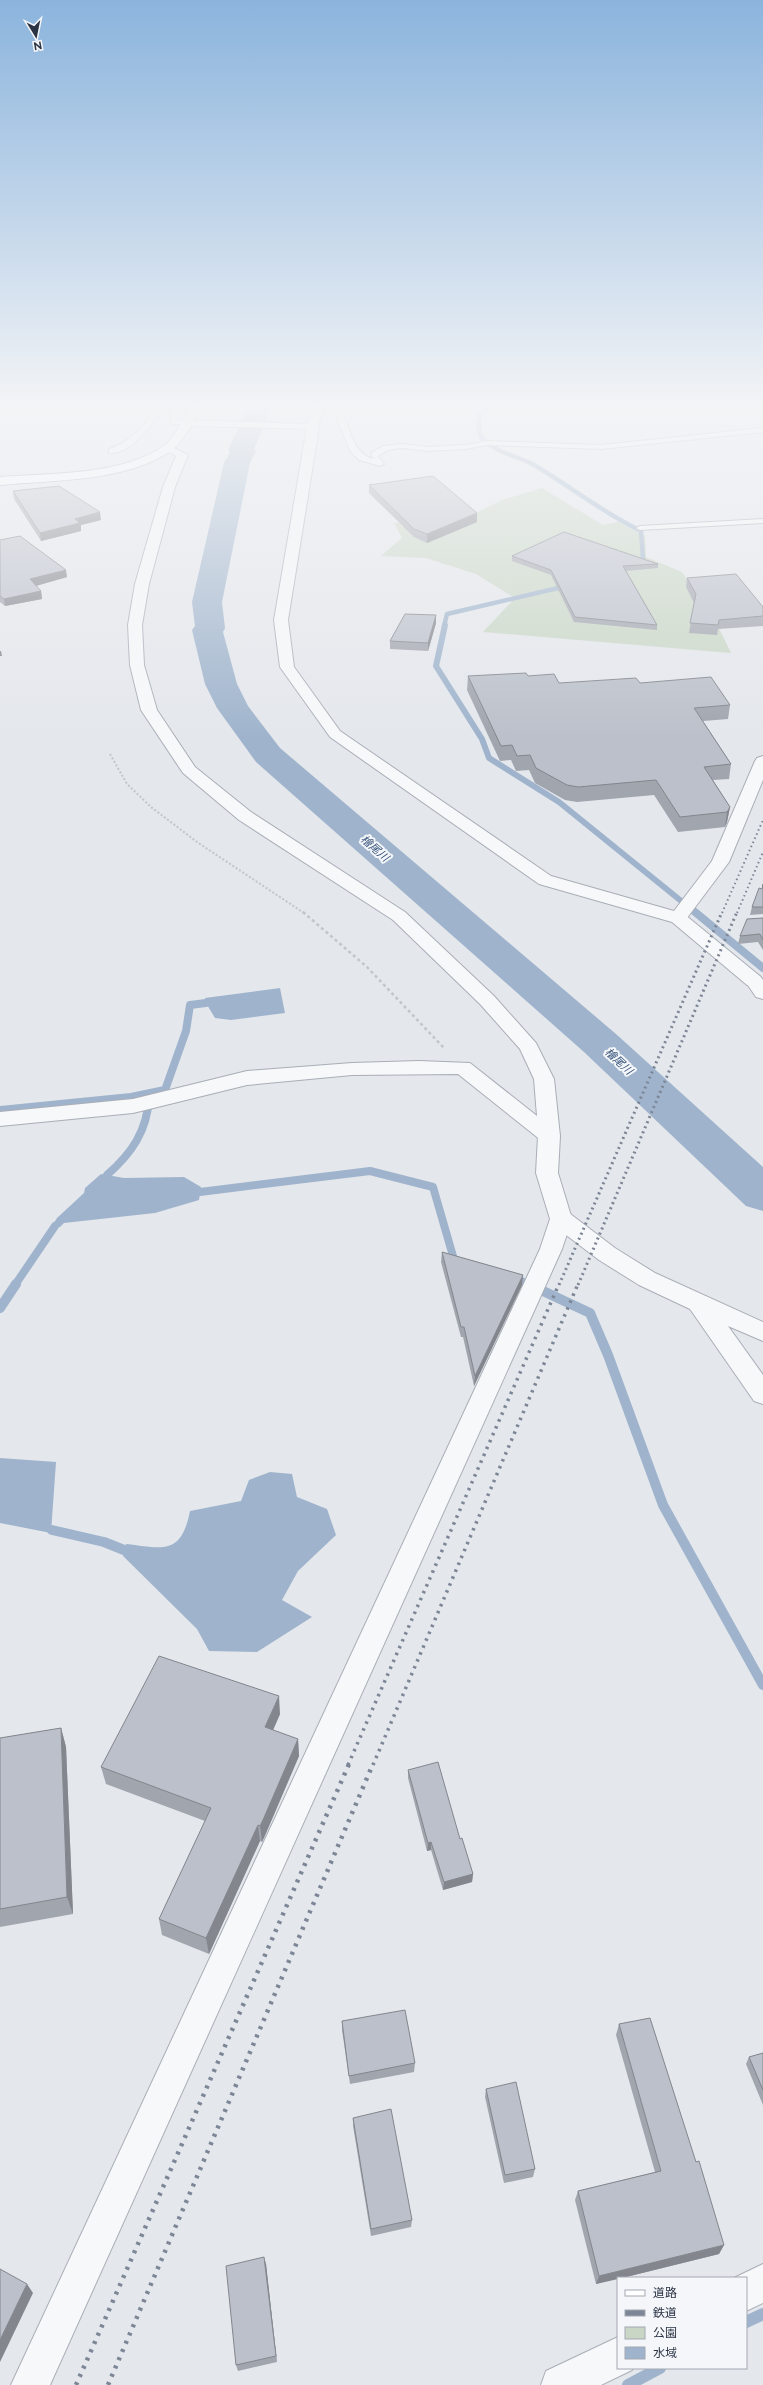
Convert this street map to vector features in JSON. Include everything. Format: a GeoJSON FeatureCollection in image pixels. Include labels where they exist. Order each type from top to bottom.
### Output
{"type":"FeatureCollection","features":[{"type":"Feature","properties":{"kind":"street"},"geometry":{"type":"LineString","coordinates":[[161,514],[146,569],[135,625],[137,665],[149,710],[189,770],[244,816],[400,916],[487,1000],[529,1047],[544,1079],[549,1136],[547,1172],[561,1220],[607,1254],[648,1280],[763,1332]]}},
{"type":"Feature","properties":{"kind":"street"},"geometry":{"type":"LineString","coordinates":[[299,514],[281,620],[287,667],[335,734],[545,880],[678,918],[760,986]]}},
{"type":"Feature","properties":{"kind":"street"},"geometry":{"type":"LineString","coordinates":[[678,918],[720,862],[763,761]]}},
{"type":"Feature","properties":{"kind":"street"},"geometry":{"type":"LineString","coordinates":[[0,1118],[133,1106],[247,1078],[352,1069],[463,1068],[549,1136]]}},
{"type":"Feature","properties":{"kind":"street"},"geometry":{"type":"LineString","coordinates":[[30,2385],[544,1264],[561,1220]]}},
{"type":"Feature","properties":{"kind":"street"},"geometry":{"type":"LineString","coordinates":[[698,1302],[763,1394]]}},
{"type":"Feature","properties":{"kind":"street"},"geometry":{"type":"LineString","coordinates":[[747,2291],[763,2283]]}},
{"type":"Feature","properties":{"kind":"street"},"geometry":{"type":"LineString","coordinates":[[560,2385],[617,2356]]}},
{"type":"Feature","properties":{"kind":"lane"},"geometry":{"type":"LineString","coordinates":[[640,528],[763,521]]}},
{"type":"Feature","properties":{"kind":"path"},"geometry":{"type":"LineString","coordinates":[[110,754],[128,787],[191,838],[259,880],[317,923],[386,984],[463,1068]]}},
{"type":"Feature","properties":{"kind":"green space"},"geometry":{"type":"Polygon","coordinates":[[[473,514],[585,514],[603,525],[618,522],[645,536],[646,557],[682,572],[715,620],[731,653],[483,632],[515,598],[476,574],[426,558],[381,556],[402,538],[394,523],[464,519],[473,514]]]}},
{"type":"Feature","properties":{"kind":"water"},"geometry":{"type":"Polygon","coordinates":[[[280,988],[285,1013],[231,1020],[215,1018],[206,1003],[205,998],[280,988]]]}},
{"type":"Feature","properties":{"kind":"water"},"geometry":{"type":"Polygon","coordinates":[[[101,1174],[124,1178],[184,1177],[201,1187],[199,1200],[155,1213],[64,1223],[60,1227],[52,1226],[57,1218],[84,1193],[85,1188],[101,1174]]]}},
{"type":"Feature","properties":{"kind":"water"},"geometry":{"type":"Polygon","coordinates":[[[0,1458],[56,1462],[51,1533],[0,1523],[0,1458]]]}},
{"type":"Feature","properties":{"kind":"water"},"geometry":{"type":"Polygon","coordinates":[[[270,1472],[292,1474],[297,1497],[327,1509],[336,1535],[298,1571],[282,1600],[312,1617],[257,1652],[209,1651],[197,1629],[123,1556],[126,1544],[160,1547],[168,1546],[176,1542],[186,1526],[190,1511],[241,1501],[249,1480],[270,1472]]]}},
{"type":"Feature","properties":{"kind":"building"},"geometry":{"type":"Polygon","coordinates":[[[28,514],[92,514],[75,519],[80,523],[40,533],[28,514]]]}},
{"type":"Feature","properties":{"kind":"building"},"geometry":{"type":"Polygon","coordinates":[[[399,514],[474,514],[427,534],[414,529],[399,514]]]}},
{"type":"Feature","properties":{"kind":"building"},"geometry":{"type":"Polygon","coordinates":[[[564,532],[658,564],[623,566],[657,625],[575,617],[551,570],[512,556],[564,532]]]}},
{"type":"Feature","properties":{"kind":"building"},"geometry":{"type":"Polygon","coordinates":[[[20,536],[66,570],[30,579],[41,591],[4,599],[0,596],[0,540],[20,536]]]}},
{"type":"Feature","properties":{"kind":"building"},"geometry":{"type":"Polygon","coordinates":[[[736,574],[763,607],[763,616],[719,620],[718,625],[690,623],[696,594],[687,578],[736,574]]]}},
{"type":"Feature","properties":{"kind":"building"},"geometry":{"type":"Polygon","coordinates":[[[405,614],[436,615],[428,643],[390,641],[405,614]]]}},
{"type":"Feature","properties":{"kind":"building"},"geometry":{"type":"Polygon","coordinates":[[[526,673],[528,676],[554,674],[559,683],[636,678],[640,683],[711,677],[730,705],[694,708],[731,764],[704,767],[730,807],[727,812],[680,817],[656,780],[578,787],[567,785],[536,768],[530,755],[517,756],[512,745],[501,746],[468,676],[526,673]]]}},
{"type":"Feature","properties":{"kind":"building"},"geometry":{"type":"Polygon","coordinates":[[[763,884],[763,907],[752,907],[759,888],[762,889],[763,884]]]}},
{"type":"Feature","properties":{"kind":"building"},"geometry":{"type":"Polygon","coordinates":[[[763,918],[763,940],[760,934],[740,936],[747,919],[763,918]]]}},
{"type":"Feature","properties":{"kind":"building"},"geometry":{"type":"Polygon","coordinates":[[[442,1252],[523,1275],[475,1376],[464,1327],[461,1327],[442,1252]]]}},
{"type":"Feature","properties":{"kind":"building"},"geometry":{"type":"Polygon","coordinates":[[[159,1656],[279,1696],[265,1727],[298,1739],[263,1820],[260,1826],[258,1825],[206,1938],[159,1919],[211,1808],[101,1767],[159,1656]]]}},
{"type":"Feature","properties":{"kind":"building"},"geometry":{"type":"Polygon","coordinates":[[[61,1728],[67,1897],[0,1909],[0,1738],[61,1728]]]}},
{"type":"Feature","properties":{"kind":"building"},"geometry":{"type":"Polygon","coordinates":[[[438,1762],[460,1839],[462,1838],[473,1874],[444,1882],[431,1842],[428,1843],[408,1770],[438,1762]]]}},
{"type":"Feature","properties":{"kind":"building"},"geometry":{"type":"Polygon","coordinates":[[[405,2010],[415,2063],[349,2076],[342,2021],[405,2010]]]}},
{"type":"Feature","properties":{"kind":"building"},"geometry":{"type":"Polygon","coordinates":[[[650,2018],[696,2162],[699,2161],[724,2245],[599,2276],[578,2191],[661,2171],[619,2024],[650,2018]]]}},
{"type":"Feature","properties":{"kind":"building"},"geometry":{"type":"Polygon","coordinates":[[[763,2053],[763,2090],[749,2057],[763,2053]]]}},
{"type":"Feature","properties":{"kind":"building"},"geometry":{"type":"Polygon","coordinates":[[[516,2082],[535,2169],[505,2175],[486,2089],[516,2082]]]}},
{"type":"Feature","properties":{"kind":"building"},"geometry":{"type":"Polygon","coordinates":[[[391,2109],[412,2220],[371,2229],[353,2118],[391,2109]]]}},
{"type":"Feature","properties":{"kind":"building"},"geometry":{"type":"Polygon","coordinates":[[[264,2257],[276,2356],[236,2365],[226,2266],[264,2257]]]}},
{"type":"Feature","properties":{"kind":"building"},"geometry":{"type":"Polygon","coordinates":[[[0,2269],[27,2284],[0,2340],[0,2269]]]}},
{"type":"Feature","properties":{"kind":"waterway","name":"檜尾川"},"geometry":{"type":"LineString","coordinates":[[226,514],[207,602],[210,628],[207,630],[221,684],[233,708],[268,755],[359,836],[601,1044],[603,1048],[763,1194]]}},
{"type":"Feature","properties":{"kind":"waterway"},"geometry":{"type":"LineString","coordinates":[[610,514],[641,531],[643,558],[633,562]]}},
{"type":"Feature","properties":{"kind":"waterway"},"geometry":{"type":"LineString","coordinates":[[444,626],[447,614],[567,586]]}},
{"type":"Feature","properties":{"kind":"waterway"},"geometry":{"type":"LineString","coordinates":[[445,625],[436,666],[482,739],[489,758],[559,802],[696,913]]}},
{"type":"Feature","properties":{"kind":"waterway"},"geometry":{"type":"LineString","coordinates":[[695,912],[763,968]]}},
{"type":"Feature","properties":{"kind":"waterway"},"geometry":{"type":"LineString","coordinates":[[0,1110],[131,1097],[165,1090],[186,1031],[190,1005],[206,1003]]}},
{"type":"Feature","properties":{"kind":"waterway"},"geometry":{"type":"LineString","coordinates":[[107,1175],[124,1158],[137,1141],[145,1121],[149,1098]]}},
{"type":"Feature","properties":{"kind":"waterway"},"geometry":{"type":"LineString","coordinates":[[200,1192],[370,1171],[433,1187],[455,1263],[459,1263]]}},
{"type":"Feature","properties":{"kind":"waterway"},"geometry":{"type":"LineString","coordinates":[[15,1285],[55,1226]]}},
{"type":"Feature","properties":{"kind":"waterway"},"geometry":{"type":"LineString","coordinates":[[513,1277],[530,1285]]}},
{"type":"Feature","properties":{"kind":"waterway"},"geometry":{"type":"LineString","coordinates":[[0,1308],[16,1284]]}},
{"type":"Feature","properties":{"kind":"waterway"},"geometry":{"type":"LineString","coordinates":[[528,1284],[590,1313],[608,1355],[663,1505],[763,1685]]}},
{"type":"Feature","properties":{"kind":"waterway"},"geometry":{"type":"LineString","coordinates":[[52,1530],[104,1542],[124,1550]]}},
{"type":"Feature","properties":{"kind":"waterway"},"geometry":{"type":"LineString","coordinates":[[747,2322],[763,2314]]}},
{"type":"Feature","properties":{"kind":"waterway"},"geometry":{"type":"LineString","coordinates":[[628,2385],[658,2369]]}},
{"type":"Feature","properties":{"kind":"railway"},"geometry":{"type":"LineString","coordinates":[[722,913],[763,820]]}},
{"type":"Feature","properties":{"kind":"railway"},"geometry":{"type":"LineString","coordinates":[[737,913],[763,852]]}},
{"type":"Feature","properties":{"kind":"railway"},"geometry":{"type":"LineString","coordinates":[[559,1285],[722,912]]}},
{"type":"Feature","properties":{"kind":"railway"},"geometry":{"type":"LineString","coordinates":[[578,1285],[737,912]]}},
{"type":"Feature","properties":{"kind":"railway"},"geometry":{"type":"LineString","coordinates":[[348,1765],[559,1284]]}},
{"type":"Feature","properties":{"kind":"railway"},"geometry":{"type":"LineString","coordinates":[[373,1765],[578,1284]]}},
{"type":"Feature","properties":{"kind":"railway"},"geometry":{"type":"LineString","coordinates":[[76,2385],[349,1764]]}},
{"type":"Feature","properties":{"kind":"railway"},"geometry":{"type":"LineString","coordinates":[[108,2385],[373,1764]]}}]}
